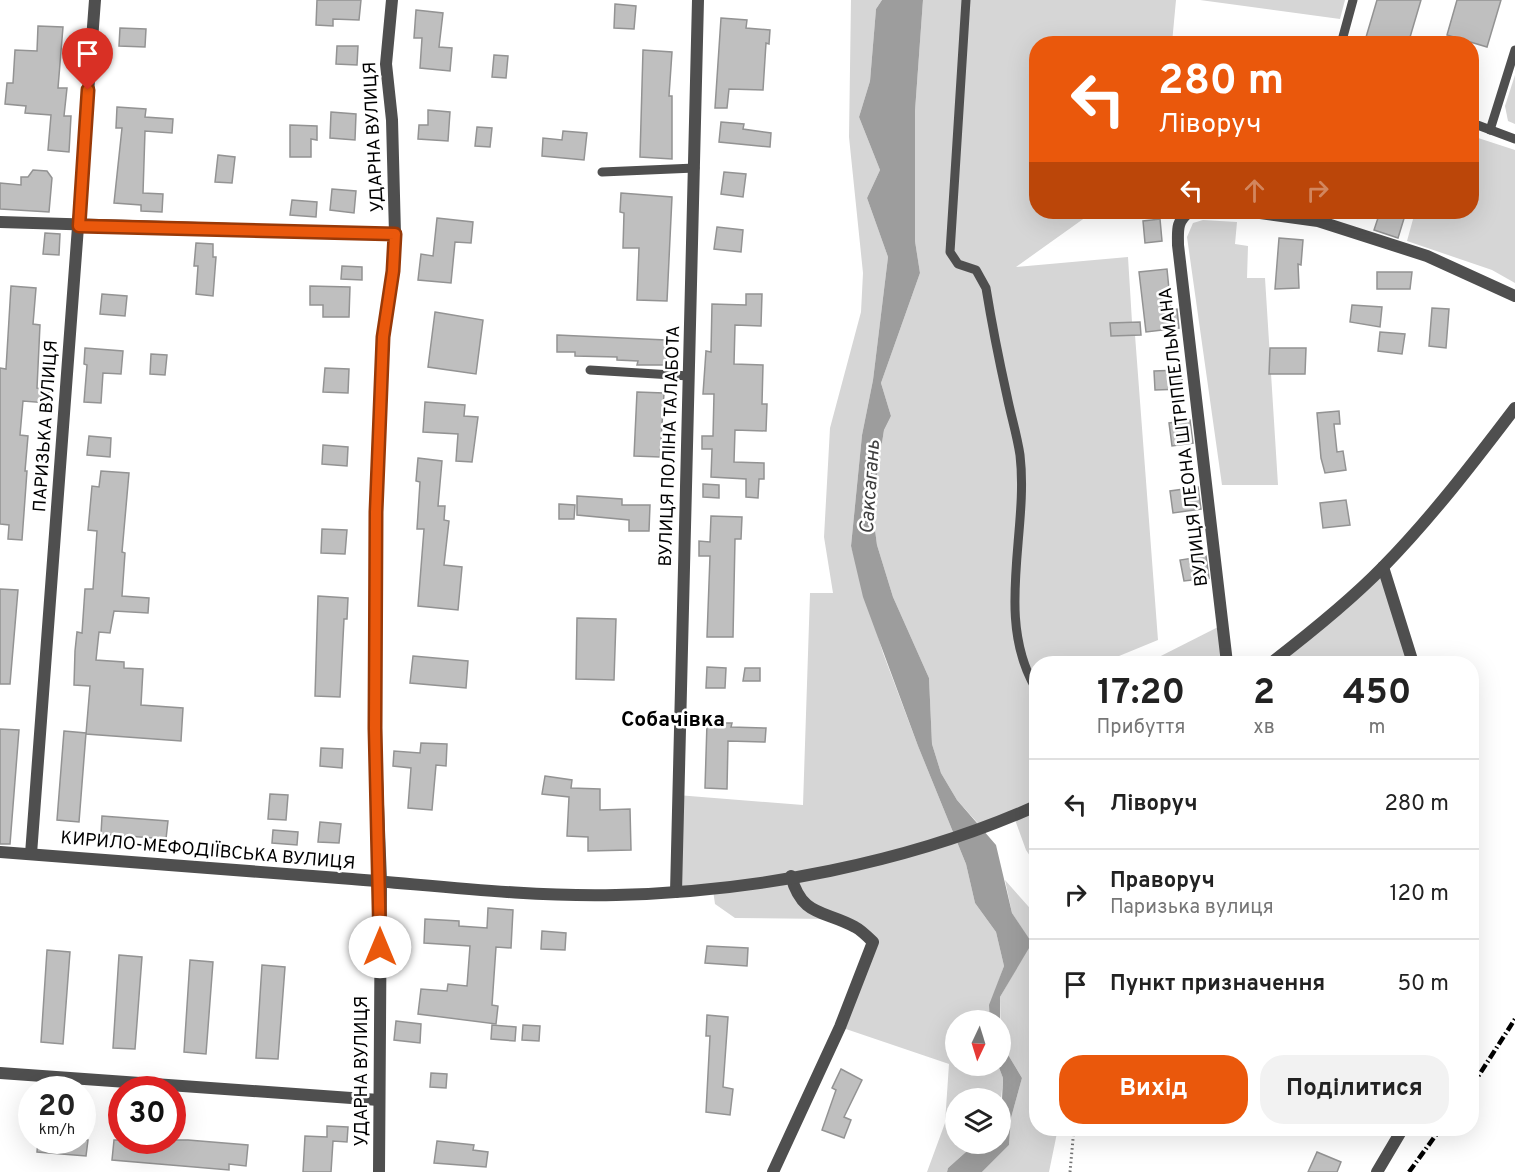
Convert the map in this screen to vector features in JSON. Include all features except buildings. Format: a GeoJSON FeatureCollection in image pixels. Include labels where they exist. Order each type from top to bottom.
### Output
{"type":"FeatureCollection","features":[{"type":"Feature","properties":{"kind":"street","name":"ПАРИЗЬКА ВУЛИЦЯ"},"geometry":{"type":"LineString","coordinates":[[31,854],[95,0]]}},
{"type":"Feature","properties":{"kind":"street","name":"УДАРНА ВУЛИЦЯ"},"geometry":{"type":"LineString","coordinates":[[379,1172],[381,881],[375,728],[376,512],[383,337],[393,271],[395,234],[392,120],[386,64],[392,0]]}},
{"type":"Feature","properties":{"kind":"street","name":"ВУЛИЦЯ ПОЛІНА ТАЛАБОТА"},"geometry":{"type":"LineString","coordinates":[[676,892],[698,0]]}},
{"type":"Feature","properties":{"kind":"street","name":"ВУЛИЦЯ ЛЕОНА ШТРІППЕЛЬМАНА"},"geometry":{"type":"LineString","coordinates":[[1183,219],[1178,225],[1178,245],[1226,656]]}},
{"type":"Feature","properties":{"kind":"street"},"geometry":{"type":"LineString","coordinates":[[1304,219],[1318,221],[1426,256],[1515,297]]}},
{"type":"Feature","properties":{"kind":"street"},"geometry":{"type":"LineString","coordinates":[[0,222],[395,234]]}},
{"type":"Feature","properties":{"kind":"street"},"geometry":{"type":"LineString","coordinates":[[1280,656],[1383,567],[1463,476],[1515,408]]}},
{"type":"Feature","properties":{"kind":"street"},"geometry":{"type":"LineString","coordinates":[[1383,567],[1411,656]]}},
{"type":"Feature","properties":{"kind":"street","name":"КИРИЛО-МЕФОДІЇВСЬКА ВУЛИЦЯ"},"geometry":{"type":"LineString","coordinates":[[0,852],[564,894],[676,892],[713,890],[914,851],[1029,809]]}},
{"type":"Feature","properties":{"kind":"street"},"geometry":{"type":"LineString","coordinates":[[773,1172],[840,1028],[873,942],[855,927],[807,908],[795,891],[791,876]]}},
{"type":"Feature","properties":{"kind":"street"},"geometry":{"type":"LineString","coordinates":[[0,1073],[379,1100]]}},
{"type":"Feature","properties":{"kind":"street"},"geometry":{"type":"LineString","coordinates":[[1377,1172],[1398,1136]]}},
{"type":"Feature","properties":{"kind":"lane"},"geometry":{"type":"LineString","coordinates":[[966,0],[950,252],[958,264],[976,270],[986,288],[1020,454],[1021,507],[1016,560],[1016,626],[1020,652],[1029,673]]}},
{"type":"Feature","properties":{"kind":"lane"},"geometry":{"type":"LineString","coordinates":[[1343,36],[1353,0]]}},
{"type":"Feature","properties":{"kind":"lane"},"geometry":{"type":"LineString","coordinates":[[1490,130],[1515,50]]}},
{"type":"Feature","properties":{"kind":"lane"},"geometry":{"type":"LineString","coordinates":[[1479,126],[1515,139]]}},
{"type":"Feature","properties":{"kind":"lane"},"geometry":{"type":"LineString","coordinates":[[602,172],[695,168]]}},
{"type":"Feature","properties":{"kind":"lane"},"geometry":{"type":"LineString","coordinates":[[590,370],[689,376]]}},
{"type":"Feature","properties":{"kind":"path"},"geometry":{"type":"LineString","coordinates":[[1070,1172],[1073,1136]]}},
{"type":"Feature","properties":{"kind":"shaded area"},"geometry":{"type":"Polygon","coordinates":[[[851,0],[882,0],[876,9],[870,81],[859,117],[880,170],[867,198],[888,257],[873,380],[862,435],[851,546],[883,653],[966,864],[975,903],[996,932],[1004,966],[990,1010],[945,1010],[945,1063],[840,1027],[873,942],[831,919],[735,918],[715,904],[713,890],[676,892],[677,795],[803,805],[810,593],[833,593],[824,537],[830,428],[861,312],[863,273],[849,137],[851,0]]]}},
{"type":"Feature","properties":{"kind":"shaded area"},"geometry":{"type":"Polygon","coordinates":[[[923,0],[1176,0],[1173,36],[1029,36],[1029,219],[1083,219],[1016,267],[1128,257],[1132,322],[1111,323],[1111,336],[1135,335],[1158,640],[1119,656],[1029,656],[1029,854],[1014,817],[983,829],[957,800],[941,773],[932,744],[929,678],[893,597],[877,545],[872,507],[884,430],[891,416],[881,383],[920,273],[915,241],[915,111],[923,0]]]}},
{"type":"Feature","properties":{"kind":"shaded area"},"geometry":{"type":"Polygon","coordinates":[[[1200,0],[1345,0],[1340,19],[1200,0]]]}},
{"type":"Feature","properties":{"kind":"shaded area"},"geometry":{"type":"Polygon","coordinates":[[[1515,75],[1515,124],[1508,121],[1505,106],[1515,75]]]}},
{"type":"Feature","properties":{"kind":"shaded area"},"geometry":{"type":"Polygon","coordinates":[[[1479,138],[1515,150],[1515,283],[1492,270],[1407,241],[1413,219],[1479,219],[1479,138]]]}},
{"type":"Feature","properties":{"kind":"shaded area"},"geometry":{"type":"Polygon","coordinates":[[[1203,220],[1237,222],[1235,244],[1248,246],[1247,278],[1265,278],[1278,485],[1222,485],[1187,237],[1193,223],[1203,220]]]}},
{"type":"Feature","properties":{"kind":"shaded area"},"geometry":{"type":"Polygon","coordinates":[[[1383,567],[1411,656],[1279,656],[1383,567]]]}},
{"type":"Feature","properties":{"kind":"shaded area"},"geometry":{"type":"Polygon","coordinates":[[[1224,624],[1226,656],[1161,656],[1224,624]]]}},
{"type":"Feature","properties":{"kind":"shaded area"},"geometry":{"type":"Polygon","coordinates":[[[1005,880],[1029,907],[1029,940],[1012,913],[1005,880]]]}},
{"type":"Feature","properties":{"kind":"shaded area"},"geometry":{"type":"Polygon","coordinates":[[[1029,946],[1029,1136],[1056,1136],[1049,1172],[982,1172],[1000,1154],[1011,1154],[1011,1118],[1022,1078],[1011,1060],[1011,1010],[1000,1010],[1000,997],[1029,946]]]}},
{"type":"Feature","properties":{"kind":"shaded area"},"geometry":{"type":"Polygon","coordinates":[[[948,1076],[1002,1076],[1003,1078],[1002,1088],[947,1088],[948,1076]]]}},
{"type":"Feature","properties":{"kind":"shaded area"},"geometry":{"type":"Polygon","coordinates":[[[945,1123],[945,1154],[964,1154],[948,1168],[947,1172],[927,1172],[945,1123]]]}},
{"type":"Feature","properties":{"kind":"water","name":"Саксагань"},"geometry":{"type":"Polygon","coordinates":[[[882,0],[923,0],[915,111],[915,241],[920,273],[881,383],[891,416],[884,430],[872,507],[877,545],[893,597],[929,678],[932,744],[941,773],[957,800],[996,845],[1012,913],[1029,938],[1029,948],[1000,997],[1000,1010],[989,1010],[989,1005],[1004,966],[996,932],[975,903],[966,864],[918,746],[863,597],[851,546],[862,435],[873,380],[888,257],[867,198],[880,170],[859,117],[870,81],[876,9],[882,0]]]}},
{"type":"Feature","properties":{"kind":"water"},"geometry":{"type":"Polygon","coordinates":[[[1011,1060],[1022,1078],[1011,1118],[1011,1088],[1003,1088],[1002,1076],[1011,1076],[1011,1060]]]}},
{"type":"Feature","properties":{"kind":"water"},"geometry":{"type":"Polygon","coordinates":[[[964,1154],[1000,1154],[982,1172],[947,1172],[948,1168],[964,1154]]]}},
{"type":"Feature","properties":{"kind":"railway"},"geometry":{"type":"LineString","coordinates":[[1479,1075],[1515,1019]]}},
{"type":"Feature","properties":{"kind":"railway"},"geometry":{"type":"LineString","coordinates":[[1409,1172],[1435,1136]]}},
{"type":"Feature","properties":{"kind":"district","name":"Собачівка"},"geometry":{"type":"Point","coordinates":[673,719]}},
{"type":"Feature","properties":{"kind":"route"},"geometry":{"type":"LineString","coordinates":[[88,90],[79,226],[395,234],[393,271],[383,337],[376,512],[375,728],[381,881],[380,947]]}}]}
